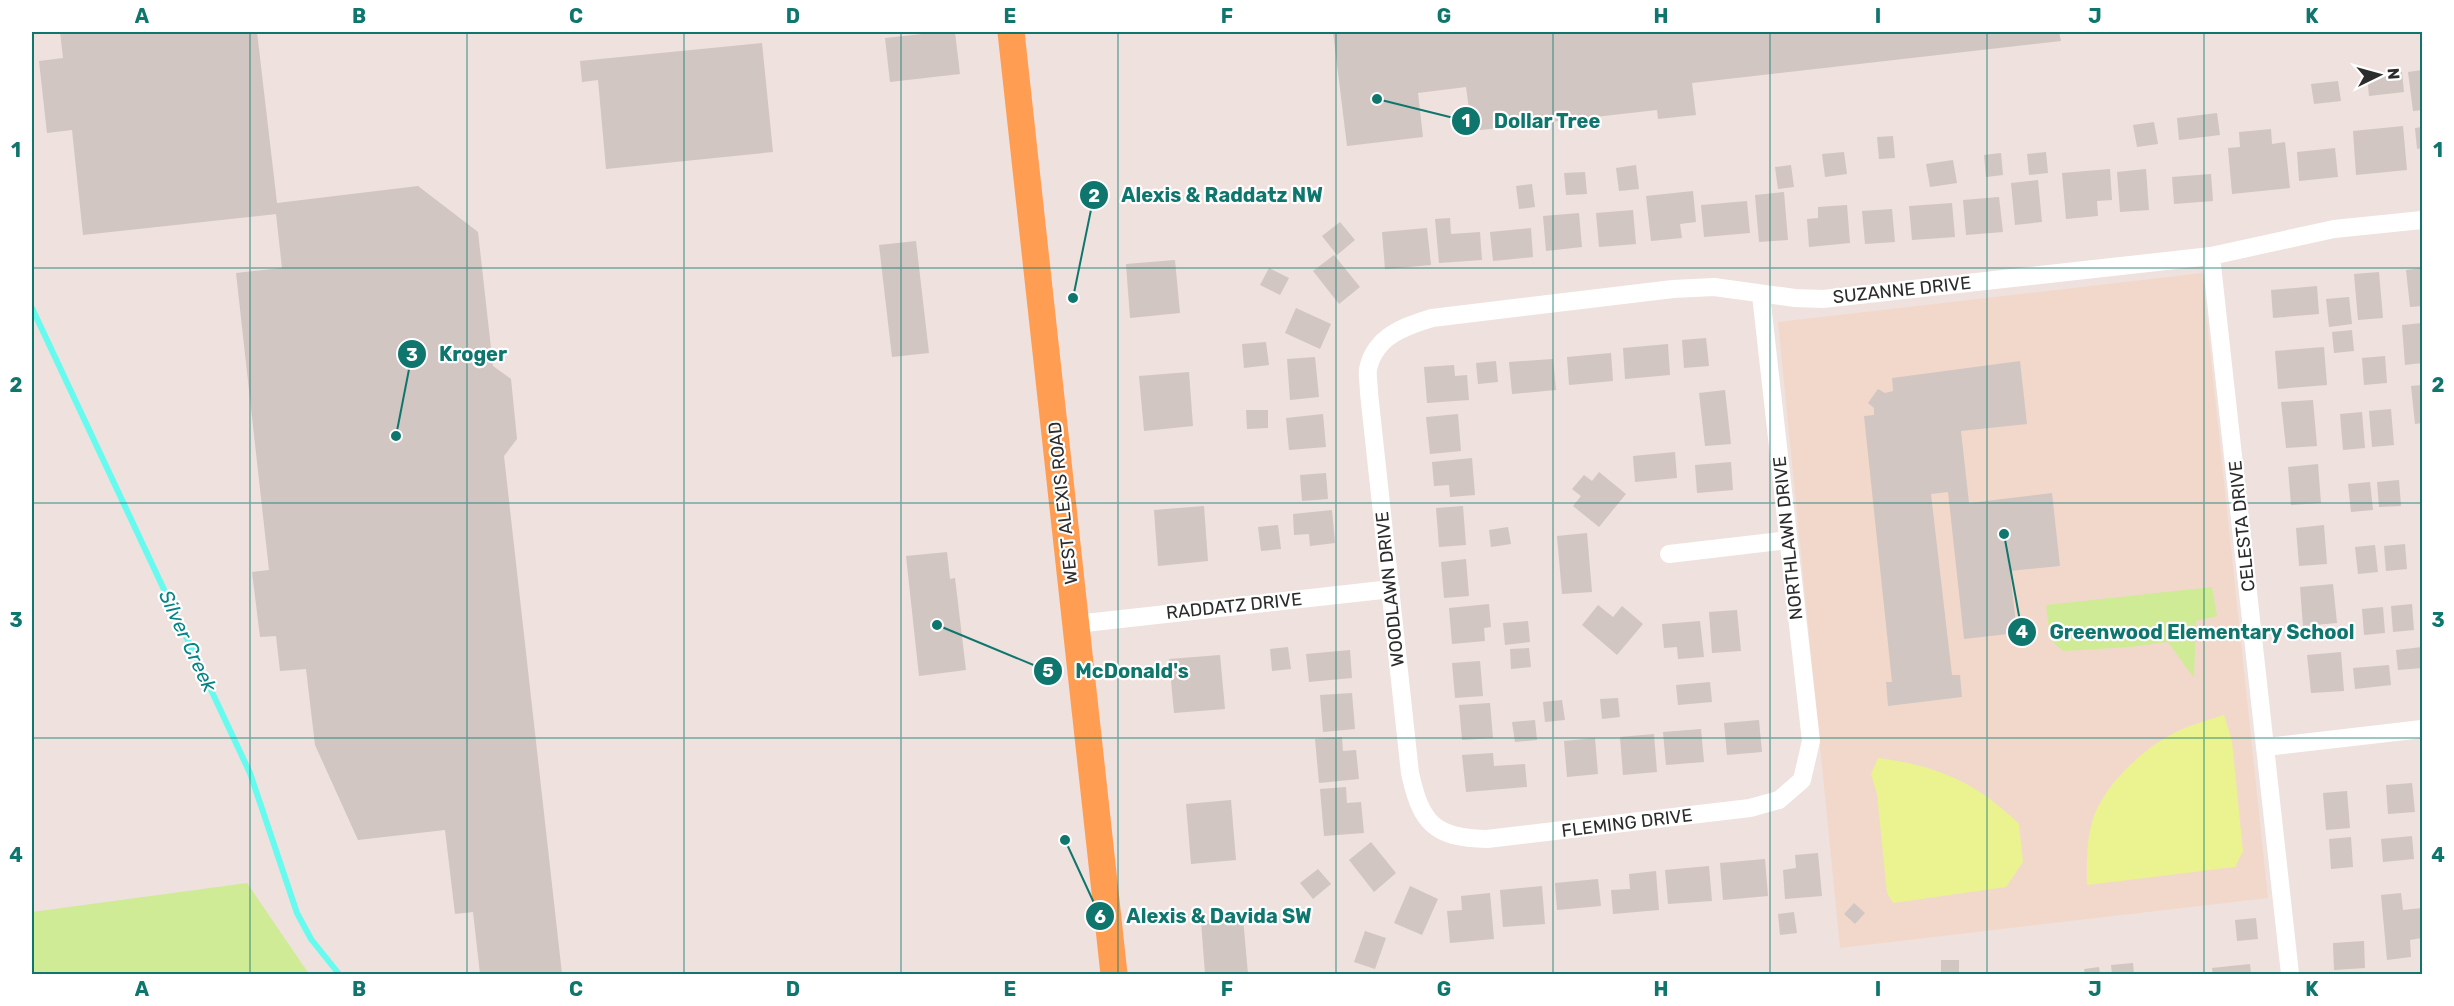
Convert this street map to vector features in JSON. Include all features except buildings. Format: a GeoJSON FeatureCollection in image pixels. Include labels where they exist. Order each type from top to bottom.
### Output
{"type":"FeatureCollection","features":[{"type":"Feature","properties":{"kind":"main road","name":"WEST ALEXIS ROAD"},"geometry":{"type":"LineString","coordinates":[[1011,32],[1114,975]]}},
{"type":"Feature","properties":{"kind":"street","name":"SUZANNE DRIVE"},"geometry":{"type":"LineString","coordinates":[[1385,339],[1403,326],[1432,318],[1673,289],[1714,287],[1761,295],[1823,299],[2211,256],[2334,229],[2422,220]]}},
{"type":"Feature","properties":{"kind":"street","name":"CELESTA DRIVE"},"geometry":{"type":"LineString","coordinates":[[2211,256],[2290,975]]}},
{"type":"Feature","properties":{"kind":"street","name":"NORTHLAWN DRIVE"},"geometry":{"type":"LineString","coordinates":[[1761,295],[1811,741],[1802,780]]}},
{"type":"Feature","properties":{"kind":"street","name":"WOODLAWN DRIVE"},"geometry":{"type":"LineString","coordinates":[[1385,339],[1368,369],[1369,393],[1410,773],[1417,802],[1428,819],[1444,832]]}},
{"type":"Feature","properties":{"kind":"street"},"geometry":{"type":"LineString","coordinates":[[1669,554],[1788,540]]}},
{"type":"Feature","properties":{"kind":"street","name":"RADDATZ DRIVE"},"geometry":{"type":"LineString","coordinates":[[1076,624],[1391,589]]}},
{"type":"Feature","properties":{"kind":"street"},"geometry":{"type":"LineString","coordinates":[[2266,747],[2422,729]]}},
{"type":"Feature","properties":{"kind":"street","name":"FLEMING DRIVE"},"geometry":{"type":"LineString","coordinates":[[1444,832],[1464,838],[1487,839],[1750,808],[1779,800],[1802,780]]}},
{"type":"Feature","properties":{"kind":"shaded area"},"geometry":{"type":"Polygon","coordinates":[[[2202,273],[2268,898],[1840,948],[1778,322],[2202,273]]]}},
{"type":"Feature","properties":{"kind":"green space"},"geometry":{"type":"Polygon","coordinates":[[[2212,587],[2217,616],[2196,621],[2194,678],[2168,642],[2063,651],[2050,639],[2046,605],[2212,587]]]}},
{"type":"Feature","properties":{"kind":"green space"},"geometry":{"type":"Polygon","coordinates":[[[2224,715],[2232,741],[2243,851],[2235,867],[2087,885],[2091,824],[2100,803],[2117,779],[2139,757],[2164,739],[2188,727],[2224,715]]]}},
{"type":"Feature","properties":{"kind":"green space"},"geometry":{"type":"Polygon","coordinates":[[[1878,758],[1900,761],[1955,778],[1987,797],[2019,824],[2023,862],[2006,887],[1893,903],[1887,893],[1877,794],[1871,774],[1878,758]]]}},
{"type":"Feature","properties":{"kind":"green space"},"geometry":{"type":"Polygon","coordinates":[[[247,883],[309,974],[32,974],[32,912],[247,883]]]}},
{"type":"Feature","properties":{"kind":"waterway","name":"Silver Creek"},"geometry":{"type":"LineString","coordinates":[[32,308],[250,773],[297,913],[311,939],[339,974]]}},
{"type":"Feature","properties":{"kind":"place","name":"Dollar Tree"},"geometry":{"type":"Point","coordinates":[1377,99]}},
{"type":"Feature","properties":{"kind":"place","name":"Alexis & Raddatz NW"},"geometry":{"type":"Point","coordinates":[1073,298]}},
{"type":"Feature","properties":{"kind":"place","name":"Kroger"},"geometry":{"type":"Point","coordinates":[396,436]}},
{"type":"Feature","properties":{"kind":"place","name":"Greenwood Elementary School"},"geometry":{"type":"Point","coordinates":[2004,534]}},
{"type":"Feature","properties":{"kind":"place","name":"McDonald's"},"geometry":{"type":"Point","coordinates":[937,625]}},
{"type":"Feature","properties":{"kind":"place","name":"Alexis & Davida SW"},"geometry":{"type":"Point","coordinates":[1065,840]}}]}
